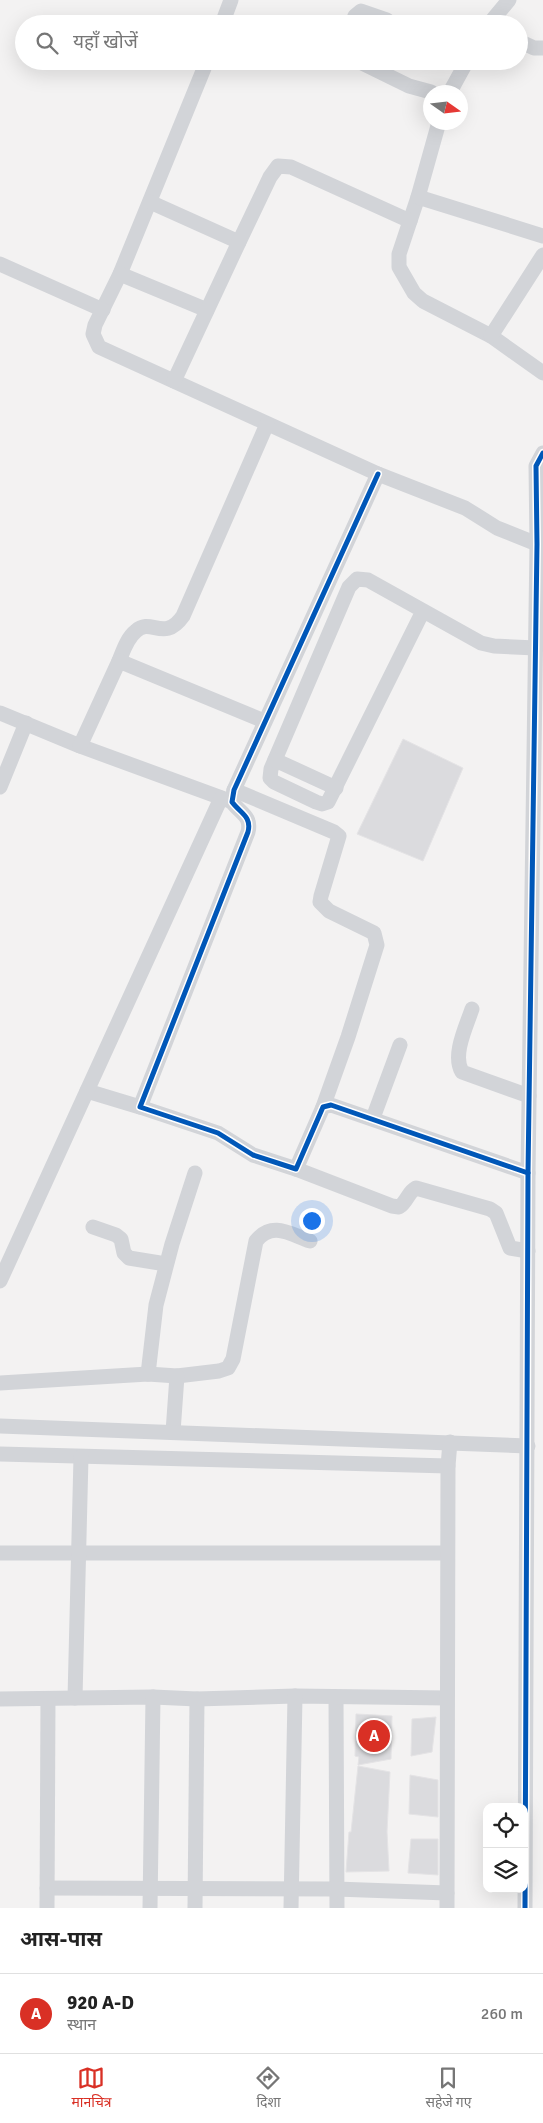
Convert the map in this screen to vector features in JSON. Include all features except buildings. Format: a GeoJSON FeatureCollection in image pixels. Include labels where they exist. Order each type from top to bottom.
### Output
{"type":"FeatureCollection","features":[{"type":"Feature","properties":{"kind":"street"},"geometry":{"type":"LineString","coordinates":[[225,15],[231,0]]}},
{"type":"Feature","properties":{"kind":"street"},"geometry":{"type":"LineString","coordinates":[[496,15],[509,0]]}},
{"type":"Feature","properties":{"kind":"street"},"geometry":{"type":"LineString","coordinates":[[356,15],[361,11],[373,15]]}},
{"type":"Feature","properties":{"kind":"street"},"geometry":{"type":"LineString","coordinates":[[528,46],[543,48]]}},
{"type":"Feature","properties":{"kind":"street"},"geometry":{"type":"LineString","coordinates":[[203,70],[120,274],[102,310],[93,334],[99,347],[378,474],[464,508],[497,528],[538,544]]}},
{"type":"Feature","properties":{"kind":"street"},"geometry":{"type":"LineString","coordinates":[[376,70],[409,86],[423,90]]}},
{"type":"Feature","properties":{"kind":"street"},"geometry":{"type":"LineString","coordinates":[[454,85],[462,70]]}},
{"type":"Feature","properties":{"kind":"street"},"geometry":{"type":"LineString","coordinates":[[437,130],[400,254],[400,267],[414,294],[423,301],[491,336],[543,373]]}},
{"type":"Feature","properties":{"kind":"street"},"geometry":{"type":"LineString","coordinates":[[174,381],[270,177],[278,166],[291,167],[410,221]]}},
{"type":"Feature","properties":{"kind":"street"},"geometry":{"type":"LineString","coordinates":[[418,197],[543,236]]}},
{"type":"Feature","properties":{"kind":"street"},"geometry":{"type":"LineString","coordinates":[[150,202],[239,242]]}},
{"type":"Feature","properties":{"kind":"street"},"geometry":{"type":"LineString","coordinates":[[491,336],[543,255]]}},
{"type":"Feature","properties":{"kind":"street"},"geometry":{"type":"LineString","coordinates":[[0,264],[102,310]]}},
{"type":"Feature","properties":{"kind":"street"},"geometry":{"type":"LineString","coordinates":[[120,274],[207,310]]}},
{"type":"Feature","properties":{"kind":"street"},"geometry":{"type":"LineString","coordinates":[[80,746],[119,661],[136,630],[144,626],[166,630],[176,626],[183,616],[267,424]]}},
{"type":"Feature","properties":{"kind":"street"},"geometry":{"type":"LineString","coordinates":[[525,1908],[528,1446],[536,1411],[528,1251],[528,1173],[538,544],[536,466],[543,453]]}},
{"type":"Feature","properties":{"kind":"street"},"geometry":{"type":"LineString","coordinates":[[0,1280],[87,1092],[229,796],[378,474]]}},
{"type":"Feature","properties":{"kind":"street"},"geometry":{"type":"LineString","coordinates":[[423,610],[328,802],[322,804],[316,802],[274,782],[270,778],[275,760],[349,587],[357,580],[368,580],[423,610],[481,643],[494,646],[536,648]]}},
{"type":"Feature","properties":{"kind":"street"},"geometry":{"type":"LineString","coordinates":[[119,661],[264,721]]}},
{"type":"Feature","properties":{"kind":"street"},"geometry":{"type":"LineString","coordinates":[[0,713],[80,746],[334,832],[339,836],[320,896],[320,902],[329,911],[374,933],[377,945],[348,1038],[323,1107],[296,1169]]}},
{"type":"Feature","properties":{"kind":"street"},"geometry":{"type":"LineString","coordinates":[[0,787],[26,724]]}},
{"type":"Feature","properties":{"kind":"street"},"geometry":{"type":"LineString","coordinates":[[275,760],[336,788]]}},
{"type":"Feature","properties":{"kind":"street"},"geometry":{"type":"LineString","coordinates":[[140,1107],[248,832],[250,824],[246,816],[229,796]]}},
{"type":"Feature","properties":{"kind":"street"},"geometry":{"type":"LineString","coordinates":[[472,1009],[458,1057],[458,1066],[462,1072],[530,1096]]}},
{"type":"Feature","properties":{"kind":"street"},"geometry":{"type":"LineString","coordinates":[[373,1118],[400,1045]]}},
{"type":"Feature","properties":{"kind":"street"},"geometry":{"type":"LineString","coordinates":[[87,1092],[140,1107],[218,1133],[253,1155],[296,1169],[392,1206],[399,1207],[403,1205],[412,1190],[416,1188],[490,1209],[496,1213],[510,1248],[528,1251]]}},
{"type":"Feature","properties":{"kind":"street"},"geometry":{"type":"LineString","coordinates":[[323,1107],[331,1104],[340,1106],[528,1173]]}},
{"type":"Feature","properties":{"kind":"street"},"geometry":{"type":"LineString","coordinates":[[148,1374],[153,1320],[166,1264],[195,1173]]}},
{"type":"Feature","properties":{"kind":"street"},"geometry":{"type":"LineString","coordinates":[[93,1227],[116,1235],[120,1239],[124,1253],[129,1258],[166,1264]]}},
{"type":"Feature","properties":{"kind":"street"},"geometry":{"type":"LineString","coordinates":[[0,1383],[148,1374],[177,1376],[219,1371],[228,1368],[233,1359],[256,1240],[269,1229],[310,1241]]}},
{"type":"Feature","properties":{"kind":"street"},"geometry":{"type":"LineString","coordinates":[[174,1432],[177,1376]]}},
{"type":"Feature","properties":{"kind":"street"},"geometry":{"type":"LineString","coordinates":[[0,1426],[528,1446]]}},
{"type":"Feature","properties":{"kind":"street"},"geometry":{"type":"LineString","coordinates":[[47,1888],[336,1889],[447,1900],[448,1466],[450,1442]]}},
{"type":"Feature","properties":{"kind":"street"},"geometry":{"type":"LineString","coordinates":[[0,1454],[448,1466]]}},
{"type":"Feature","properties":{"kind":"street"},"geometry":{"type":"LineString","coordinates":[[75,1698],[81,1457]]}},
{"type":"Feature","properties":{"kind":"street"},"geometry":{"type":"LineString","coordinates":[[0,1553],[448,1553]]}},
{"type":"Feature","properties":{"kind":"street"},"geometry":{"type":"LineString","coordinates":[[0,1699],[153,1696],[197,1699],[295,1696],[447,1698]]}},
{"type":"Feature","properties":{"kind":"street"},"geometry":{"type":"LineString","coordinates":[[150,1908],[153,1696]]}},
{"type":"Feature","properties":{"kind":"street"},"geometry":{"type":"LineString","coordinates":[[291,1908],[295,1696]]}},
{"type":"Feature","properties":{"kind":"street"},"geometry":{"type":"LineString","coordinates":[[336,1698],[337,1908]]}},
{"type":"Feature","properties":{"kind":"street"},"geometry":{"type":"LineString","coordinates":[[47,1908],[48,1699]]}},
{"type":"Feature","properties":{"kind":"street"},"geometry":{"type":"LineString","coordinates":[[195,1908],[197,1699]]}},
{"type":"Feature","properties":{"kind":"cycle path"},"geometry":{"type":"LineString","coordinates":[[525,1908],[528,1173],[537,544],[536,466],[543,453]]}},
{"type":"Feature","properties":{"kind":"cycle path"},"geometry":{"type":"LineString","coordinates":[[378,474],[234,790],[232,802],[247,818],[248,832],[140,1107],[218,1133],[253,1155],[296,1169],[323,1107],[331,1105],[528,1173]]}},
{"type":"Feature","properties":{"kind":"place","name":"920 A-D"},"geometry":{"type":"Point","coordinates":[374,1736]}}]}
